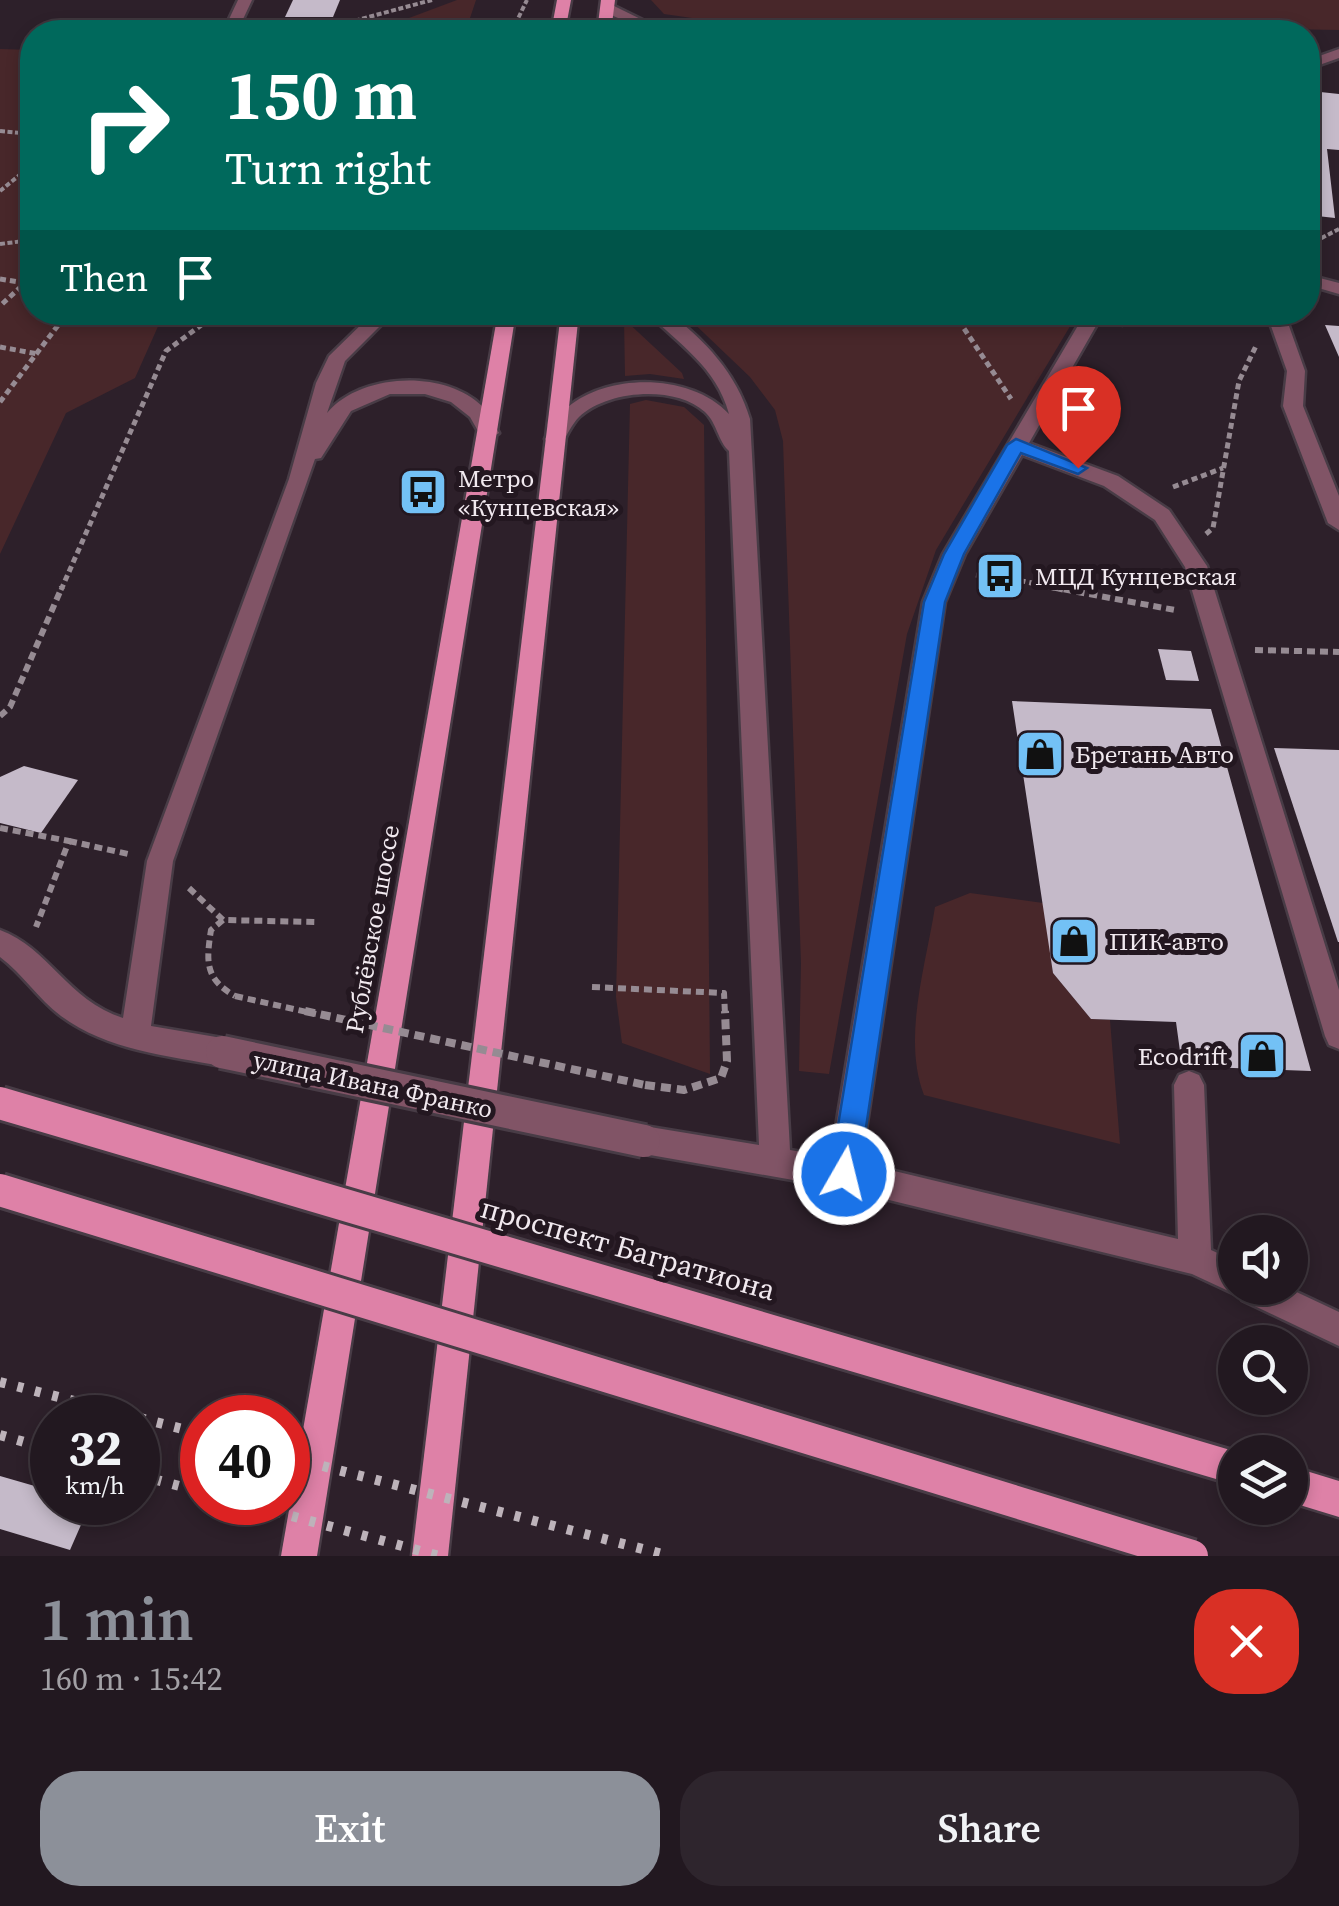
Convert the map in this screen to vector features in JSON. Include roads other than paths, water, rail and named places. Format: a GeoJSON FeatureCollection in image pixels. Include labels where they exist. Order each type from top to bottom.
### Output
{"type":"FeatureCollection","features":[{"type":"Feature","properties":{"kind":"main road","name":"Рублёвское шоссе"},"geometry":{"type":"LineString","coordinates":[[299,1556],[505,325]]}},
{"type":"Feature","properties":{"kind":"main road"},"geometry":{"type":"LineString","coordinates":[[430,1556],[568,325]]}},
{"type":"Feature","properties":{"kind":"main road","name":"проспект Багратиона"},"geometry":{"type":"LineString","coordinates":[[0,1103],[1218,1463]]}},
{"type":"Feature","properties":{"kind":"main road"},"geometry":{"type":"LineString","coordinates":[[0,1190],[1192,1556]]}},
{"type":"Feature","properties":{"kind":"main road"},"geometry":{"type":"LineString","coordinates":[[1308,1490],[1339,1499]]}},
{"type":"Feature","properties":{"kind":"street"},"geometry":{"type":"LineString","coordinates":[[608,4],[638,20]]}},
{"type":"Feature","properties":{"kind":"street"},"geometry":{"type":"LineString","coordinates":[[135,1036],[160,860],[299,479],[312,422],[336,360],[372,325]]}},
{"type":"Feature","properties":{"kind":"street"},"geometry":{"type":"LineString","coordinates":[[670,325],[709,360],[730,386],[741,421],[738,459],[775,1161]]}},
{"type":"Feature","properties":{"kind":"street"},"geometry":{"type":"LineString","coordinates":[[1087,325],[954,554],[934,602],[844,1174],[1196,1259],[1218,1270]]}},
{"type":"Feature","properties":{"kind":"street"},"geometry":{"type":"LineString","coordinates":[[1279,325],[1296,371],[1292,406],[1339,523]]}},
{"type":"Feature","properties":{"kind":"street"},"geometry":{"type":"LineString","coordinates":[[299,479],[343,408],[384,390],[411,386],[454,396],[475,409],[489,433]]}},
{"type":"Feature","properties":{"kind":"street"},"geometry":{"type":"LineString","coordinates":[[554,440],[574,411],[597,398],[612,392],[654,388],[705,402],[721,416],[738,459]]}},
{"type":"Feature","properties":{"kind":"street"},"geometry":{"type":"LineString","coordinates":[[1016,445],[1111,482],[1162,515],[1196,566],[1339,1036]]}},
{"type":"Feature","properties":{"kind":"street","name":"улица Ивана Франко"},"geometry":{"type":"LineString","coordinates":[[12,949],[74,1009],[135,1036],[644,1141],[844,1174]]}},
{"type":"Feature","properties":{"kind":"street"},"geometry":{"type":"LineString","coordinates":[[1189,1085],[1196,1259]]}},
{"type":"Feature","properties":{"kind":"street"},"geometry":{"type":"LineString","coordinates":[[1289,1305],[1339,1329]]}},
{"type":"Feature","properties":{"kind":"railway"},"geometry":{"type":"LineString","coordinates":[[0,1382],[180,1428]]}},
{"type":"Feature","properties":{"kind":"railway"},"geometry":{"type":"LineString","coordinates":[[0,1435],[30,1444]]}},
{"type":"Feature","properties":{"kind":"railway"},"geometry":{"type":"LineString","coordinates":[[310,1463],[670,1556]]}},
{"type":"Feature","properties":{"kind":"railway"},"geometry":{"type":"LineString","coordinates":[[160,1481],[180,1486]]}},
{"type":"Feature","properties":{"kind":"railway"},"geometry":{"type":"LineString","coordinates":[[310,1521],[439,1556]]}},
{"type":"Feature","properties":{"kind":"place","name":"Метро «Кунцевская»"},"geometry":{"type":"Point","coordinates":[423,492]}},
{"type":"Feature","properties":{"kind":"place","name":"МЦД Кунцевская"},"geometry":{"type":"Point","coordinates":[1000,576]}},
{"type":"Feature","properties":{"kind":"place","name":"Бретань Авто"},"geometry":{"type":"Point","coordinates":[1040,754]}},
{"type":"Feature","properties":{"kind":"place","name":"ПИК-авто"},"geometry":{"type":"Point","coordinates":[1074,941]}},
{"type":"Feature","properties":{"kind":"place","name":"Ecodrift"},"geometry":{"type":"Point","coordinates":[1262,1056]}}]}
